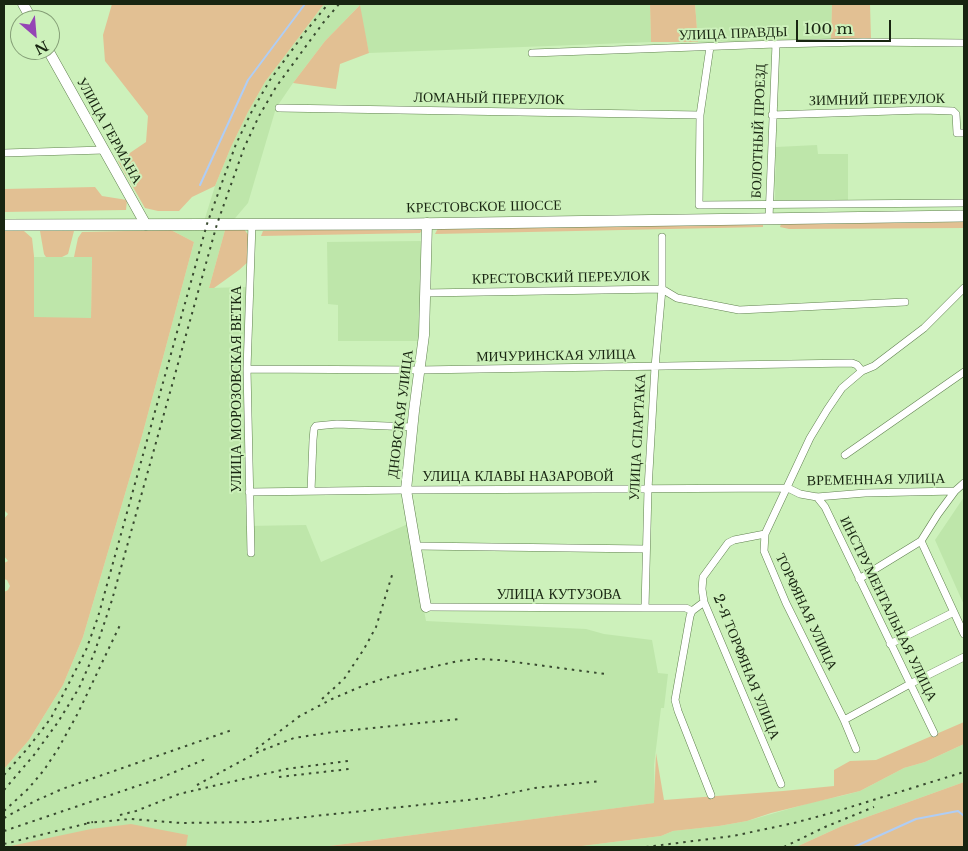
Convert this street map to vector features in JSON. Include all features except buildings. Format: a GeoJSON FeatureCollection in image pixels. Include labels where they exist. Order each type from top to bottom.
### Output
{"type":"FeatureCollection","features":[{"type":"Feature","properties":{"kind":"main road","name":"КРЕСТОВСКОЕ ШОССЕ"},"geometry":{"type":"LineString","coordinates":[[4,225],[426,223],[964,216]]}},
{"type":"Feature","properties":{"kind":"street","name":"УЛИЦА ПРАВДЫ"},"geometry":{"type":"LineString","coordinates":[[532,53],[776,44],[863,42],[964,43]]}},
{"type":"Feature","properties":{"kind":"street","name":"БОЛОТНЫЙ ПРОЕЗД"},"geometry":{"type":"LineString","coordinates":[[769,218],[776,44]]}},
{"type":"Feature","properties":{"kind":"street"},"geometry":{"type":"LineString","coordinates":[[710,47],[700,115],[699,205],[964,203]]}},
{"type":"Feature","properties":{"kind":"street","name":"УЛИЦА ГЕРМАНА"},"geometry":{"type":"LineString","coordinates":[[54,60],[146,225]]}},
{"type":"Feature","properties":{"kind":"street","name":"ЛОМАНЫЙ ПЕРЕУЛОК"},"geometry":{"type":"LineString","coordinates":[[279,108],[700,115]]}},
{"type":"Feature","properties":{"kind":"street","name":"ЗИМНИЙ ПЕРЕУЛОК"},"geometry":{"type":"LineString","coordinates":[[772,115],[923,110],[953,111],[956,114],[957,133],[964,133]]}},
{"type":"Feature","properties":{"kind":"street"},"geometry":{"type":"LineString","coordinates":[[4,153],[104,150]]}},
{"type":"Feature","properties":{"kind":"street","name":"ДНОВСКАЯ УЛИЦА"},"geometry":{"type":"LineString","coordinates":[[426,223],[424,336],[406,490],[426,607]]}},
{"type":"Feature","properties":{"kind":"street","name":"УЛИЦА МОРОЗОВСКАЯ ВЕТКА"},"geometry":{"type":"LineString","coordinates":[[251,553],[247,369],[252,224]]}},
{"type":"Feature","properties":{"kind":"street","name":"УЛИЦА СПАРТАКА"},"geometry":{"type":"LineString","coordinates":[[645,608],[648,489],[655,367],[662,289],[662,237]]}},
{"type":"Feature","properties":{"kind":"street"},"geometry":{"type":"LineString","coordinates":[[765,534],[810,438],[842,388],[862,371],[874,366],[924,328],[964,288]]}},
{"type":"Feature","properties":{"kind":"street","name":"КРЕСТОВСКИЙ ПЕРЕУЛОК"},"geometry":{"type":"LineString","coordinates":[[425,293],[662,289],[677,298],[739,310],[905,302]]}},
{"type":"Feature","properties":{"kind":"street","name":"МИЧУРИНСКАЯ УЛИЦА"},"geometry":{"type":"LineString","coordinates":[[247,369],[419,370],[852,363],[857,365],[862,371]]}},
{"type":"Feature","properties":{"kind":"street"},"geometry":{"type":"LineString","coordinates":[[845,455],[964,372]]}},
{"type":"Feature","properties":{"kind":"street"},"geometry":{"type":"LineString","coordinates":[[311,491],[313,440],[316,426],[337,424],[412,427]]}},
{"type":"Feature","properties":{"kind":"street","name":"ВРЕМЕННАЯ УЛИЦА"},"geometry":{"type":"LineString","coordinates":[[788,488],[800,494],[817,497],[865,492],[955,491],[964,483]]}},
{"type":"Feature","properties":{"kind":"street","name":"УЛИЦА КЛАВЫ НАЗАРОВОЙ"},"geometry":{"type":"LineString","coordinates":[[249,492],[788,488]]}},
{"type":"Feature","properties":{"kind":"street"},"geometry":{"type":"LineString","coordinates":[[859,579],[921,541],[955,491]]}},
{"type":"Feature","properties":{"kind":"street","name":"ИНСТРУМЕНТАЛЬНАЯ УЛИЦА"},"geometry":{"type":"LineString","coordinates":[[817,497],[825,507],[934,733]]}},
{"type":"Feature","properties":{"kind":"street","name":"2-Я ТОРФЯНАЯ УЛИЦА"},"geometry":{"type":"LineString","coordinates":[[765,534],[728,543],[704,577],[702,589],[704,602],[781,784]]}},
{"type":"Feature","properties":{"kind":"street","name":"ТОРФЯНАЯ УЛИЦА"},"geometry":{"type":"LineString","coordinates":[[765,534],[764,550],[786,603],[844,720],[856,749]]}},
{"type":"Feature","properties":{"kind":"street"},"geometry":{"type":"LineString","coordinates":[[921,541],[964,634]]}},
{"type":"Feature","properties":{"kind":"street"},"geometry":{"type":"LineString","coordinates":[[416,546],[646,549]]}},
{"type":"Feature","properties":{"kind":"street"},"geometry":{"type":"LineString","coordinates":[[704,602],[692,611],[675,700],[711,795]]}},
{"type":"Feature","properties":{"kind":"street","name":"УЛИЦА КУТУЗОВА"},"geometry":{"type":"LineString","coordinates":[[426,607],[686,608],[692,611]]}},
{"type":"Feature","properties":{"kind":"street"},"geometry":{"type":"LineString","coordinates":[[890,644],[954,612]]}},
{"type":"Feature","properties":{"kind":"street"},"geometry":{"type":"LineString","coordinates":[[844,720],[910,684],[964,658]]}},
{"type":"Feature","properties":{"kind":"shaded area"},"geometry":{"type":"Polygon","coordinates":[[[112,4],[324,4],[265,82],[231,147],[215,186],[192,197],[179,211],[158,211],[145,208],[118,161],[146,142],[148,116],[105,61],[103,35],[112,4]]]}},
{"type":"Feature","properties":{"kind":"shaded area"},"geometry":{"type":"Polygon","coordinates":[[[324,4],[650,4],[651,42],[369,53],[359,6],[325,41],[276,108],[248,203],[225,230],[209,288],[247,287],[246,526],[306,525],[321,562],[408,524],[426,621],[586,629],[604,634],[652,640],[658,673],[668,674],[664,708],[661,708],[654,765],[655,803],[322,847],[4,847],[4,769],[29,740],[63,685],[83,637],[142,436],[194,242],[171,230],[201,231],[215,186],[248,112],[265,82],[324,4]]]}},
{"type":"Feature","properties":{"kind":"shaded area"},"geometry":{"type":"Polygon","coordinates":[[[650,4],[695,4],[698,42],[651,42],[650,4]]]}},
{"type":"Feature","properties":{"kind":"shaded area"},"geometry":{"type":"Polygon","coordinates":[[[695,4],[832,4],[831,39],[698,42],[695,4]]]}},
{"type":"Feature","properties":{"kind":"shaded area"},"geometry":{"type":"Polygon","coordinates":[[[832,4],[870,4],[871,39],[831,39],[832,4]]]}},
{"type":"Feature","properties":{"kind":"shaded area"},"geometry":{"type":"Polygon","coordinates":[[[360,5],[369,53],[340,64],[336,89],[293,83],[325,41],[360,5]]]}},
{"type":"Feature","properties":{"kind":"shaded area"},"geometry":{"type":"Polygon","coordinates":[[[817,145],[818,154],[848,154],[848,200],[775,200],[776,147],[817,145]]]}},
{"type":"Feature","properties":{"kind":"shaded area"},"geometry":{"type":"Polygon","coordinates":[[[95,187],[102,196],[127,200],[126,210],[4,212],[4,189],[95,187]]]}},
{"type":"Feature","properties":{"kind":"shaded area"},"geometry":{"type":"Polygon","coordinates":[[[964,222],[964,228],[789,229],[780,227],[781,224],[964,222]]]}},
{"type":"Feature","properties":{"kind":"shaded area"},"geometry":{"type":"Polygon","coordinates":[[[763,224],[763,227],[435,234],[438,228],[763,224]]]}},
{"type":"Feature","properties":{"kind":"shaded area"},"geometry":{"type":"Polygon","coordinates":[[[401,227],[423,229],[420,233],[261,236],[263,231],[401,227]]]}},
{"type":"Feature","properties":{"kind":"shaded area"},"geometry":{"type":"Polygon","coordinates":[[[243,228],[250,237],[249,261],[214,288],[209,288],[225,230],[243,228]]]}},
{"type":"Feature","properties":{"kind":"shaded area"},"geometry":{"type":"Polygon","coordinates":[[[171,230],[194,242],[142,436],[83,637],[63,685],[29,740],[4,769],[4,592],[10,586],[7,580],[4,579],[4,563],[8,561],[4,556],[4,519],[8,514],[4,510],[4,231],[24,231],[32,238],[34,256],[34,317],[91,318],[92,257],[74,257],[78,238],[82,232],[171,230]]]}},
{"type":"Feature","properties":{"kind":"shaded area"},"geometry":{"type":"Polygon","coordinates":[[[40,231],[74,231],[68,254],[62,257],[46,257],[40,231]]]}},
{"type":"Feature","properties":{"kind":"shaded area"},"geometry":{"type":"Polygon","coordinates":[[[421,241],[420,341],[338,341],[338,305],[328,304],[327,242],[421,241]]]}},
{"type":"Feature","properties":{"kind":"shaded area"},"geometry":{"type":"Polygon","coordinates":[[[34,257],[92,257],[91,318],[34,318],[34,257]]]}},
{"type":"Feature","properties":{"kind":"shaded area"},"geometry":{"type":"Polygon","coordinates":[[[964,497],[964,605],[935,540],[964,497]]]}},
{"type":"Feature","properties":{"kind":"shaded area"},"geometry":{"type":"Polygon","coordinates":[[[964,722],[964,744],[925,762],[904,768],[860,791],[771,813],[747,821],[673,831],[661,836],[574,847],[322,847],[654,803],[656,753],[664,800],[834,786],[834,770],[850,761],[876,760],[964,722]]]}},
{"type":"Feature","properties":{"kind":"shaded area"},"geometry":{"type":"Polygon","coordinates":[[[964,744],[964,782],[842,826],[796,847],[574,847],[661,836],[673,831],[747,821],[860,791],[904,768],[925,762],[964,744]]]}},
{"type":"Feature","properties":{"kind":"shaded area"},"geometry":{"type":"Polygon","coordinates":[[[964,782],[964,847],[796,847],[842,826],[964,782]]]}},
{"type":"Feature","properties":{"kind":"shaded area"},"geometry":{"type":"Polygon","coordinates":[[[131,824],[188,835],[186,847],[6,847],[91,829],[131,824]]]}},
{"type":"Feature","properties":{"kind":"waterway"},"geometry":{"type":"LineString","coordinates":[[200,185],[248,80],[305,4]]}},
{"type":"Feature","properties":{"kind":"waterway"},"geometry":{"type":"LineString","coordinates":[[854,847],[916,819],[958,811],[964,816]]}},
{"type":"Feature","properties":{"kind":"railway"},"geometry":{"type":"LineString","coordinates":[[4,775],[51,718],[86,650],[98,617],[207,224],[236,144],[270,80],[328,4]]}},
{"type":"Feature","properties":{"kind":"railway"},"geometry":{"type":"LineString","coordinates":[[4,790],[34,755],[58,722],[79,688],[94,654],[112,600],[217,224],[244,148],[259,116],[276,87],[339,4]]}},
{"type":"Feature","properties":{"kind":"railway"},"geometry":{"type":"LineString","coordinates":[[322,699],[344,679],[364,649],[376,627],[393,572]]}},
{"type":"Feature","properties":{"kind":"railway"},"geometry":{"type":"LineString","coordinates":[[4,811],[28,789],[58,749],[78,713],[120,625]]}},
{"type":"Feature","properties":{"kind":"railway"},"geometry":{"type":"LineString","coordinates":[[298,717],[332,699],[367,684],[458,661],[476,659],[500,660],[605,674]]}},
{"type":"Feature","properties":{"kind":"railway"},"geometry":{"type":"LineString","coordinates":[[256,749],[304,713]]}},
{"type":"Feature","properties":{"kind":"railway"},"geometry":{"type":"LineString","coordinates":[[197,785],[258,752],[294,738],[333,732],[460,719]]}},
{"type":"Feature","properties":{"kind":"railway"},"geometry":{"type":"LineString","coordinates":[[4,818],[62,789],[232,730]]}},
{"type":"Feature","properties":{"kind":"railway"},"geometry":{"type":"LineString","coordinates":[[4,831],[158,779],[208,758]]}},
{"type":"Feature","properties":{"kind":"railway"},"geometry":{"type":"LineString","coordinates":[[120,815],[136,811],[179,794],[286,769],[348,761]]}},
{"type":"Feature","properties":{"kind":"railway"},"geometry":{"type":"LineString","coordinates":[[279,777],[349,769]]}},
{"type":"Feature","properties":{"kind":"railway"},"geometry":{"type":"LineString","coordinates":[[646,847],[733,836],[794,823],[964,772]]}},
{"type":"Feature","properties":{"kind":"railway"},"geometry":{"type":"LineString","coordinates":[[87,823],[131,819],[181,823],[258,822],[486,798],[535,788],[601,781]]}},
{"type":"Feature","properties":{"kind":"railway"},"geometry":{"type":"LineString","coordinates":[[784,847],[825,827],[874,807]]}},
{"type":"Feature","properties":{"kind":"railway"},"geometry":{"type":"LineString","coordinates":[[4,844],[93,822]]}}]}
